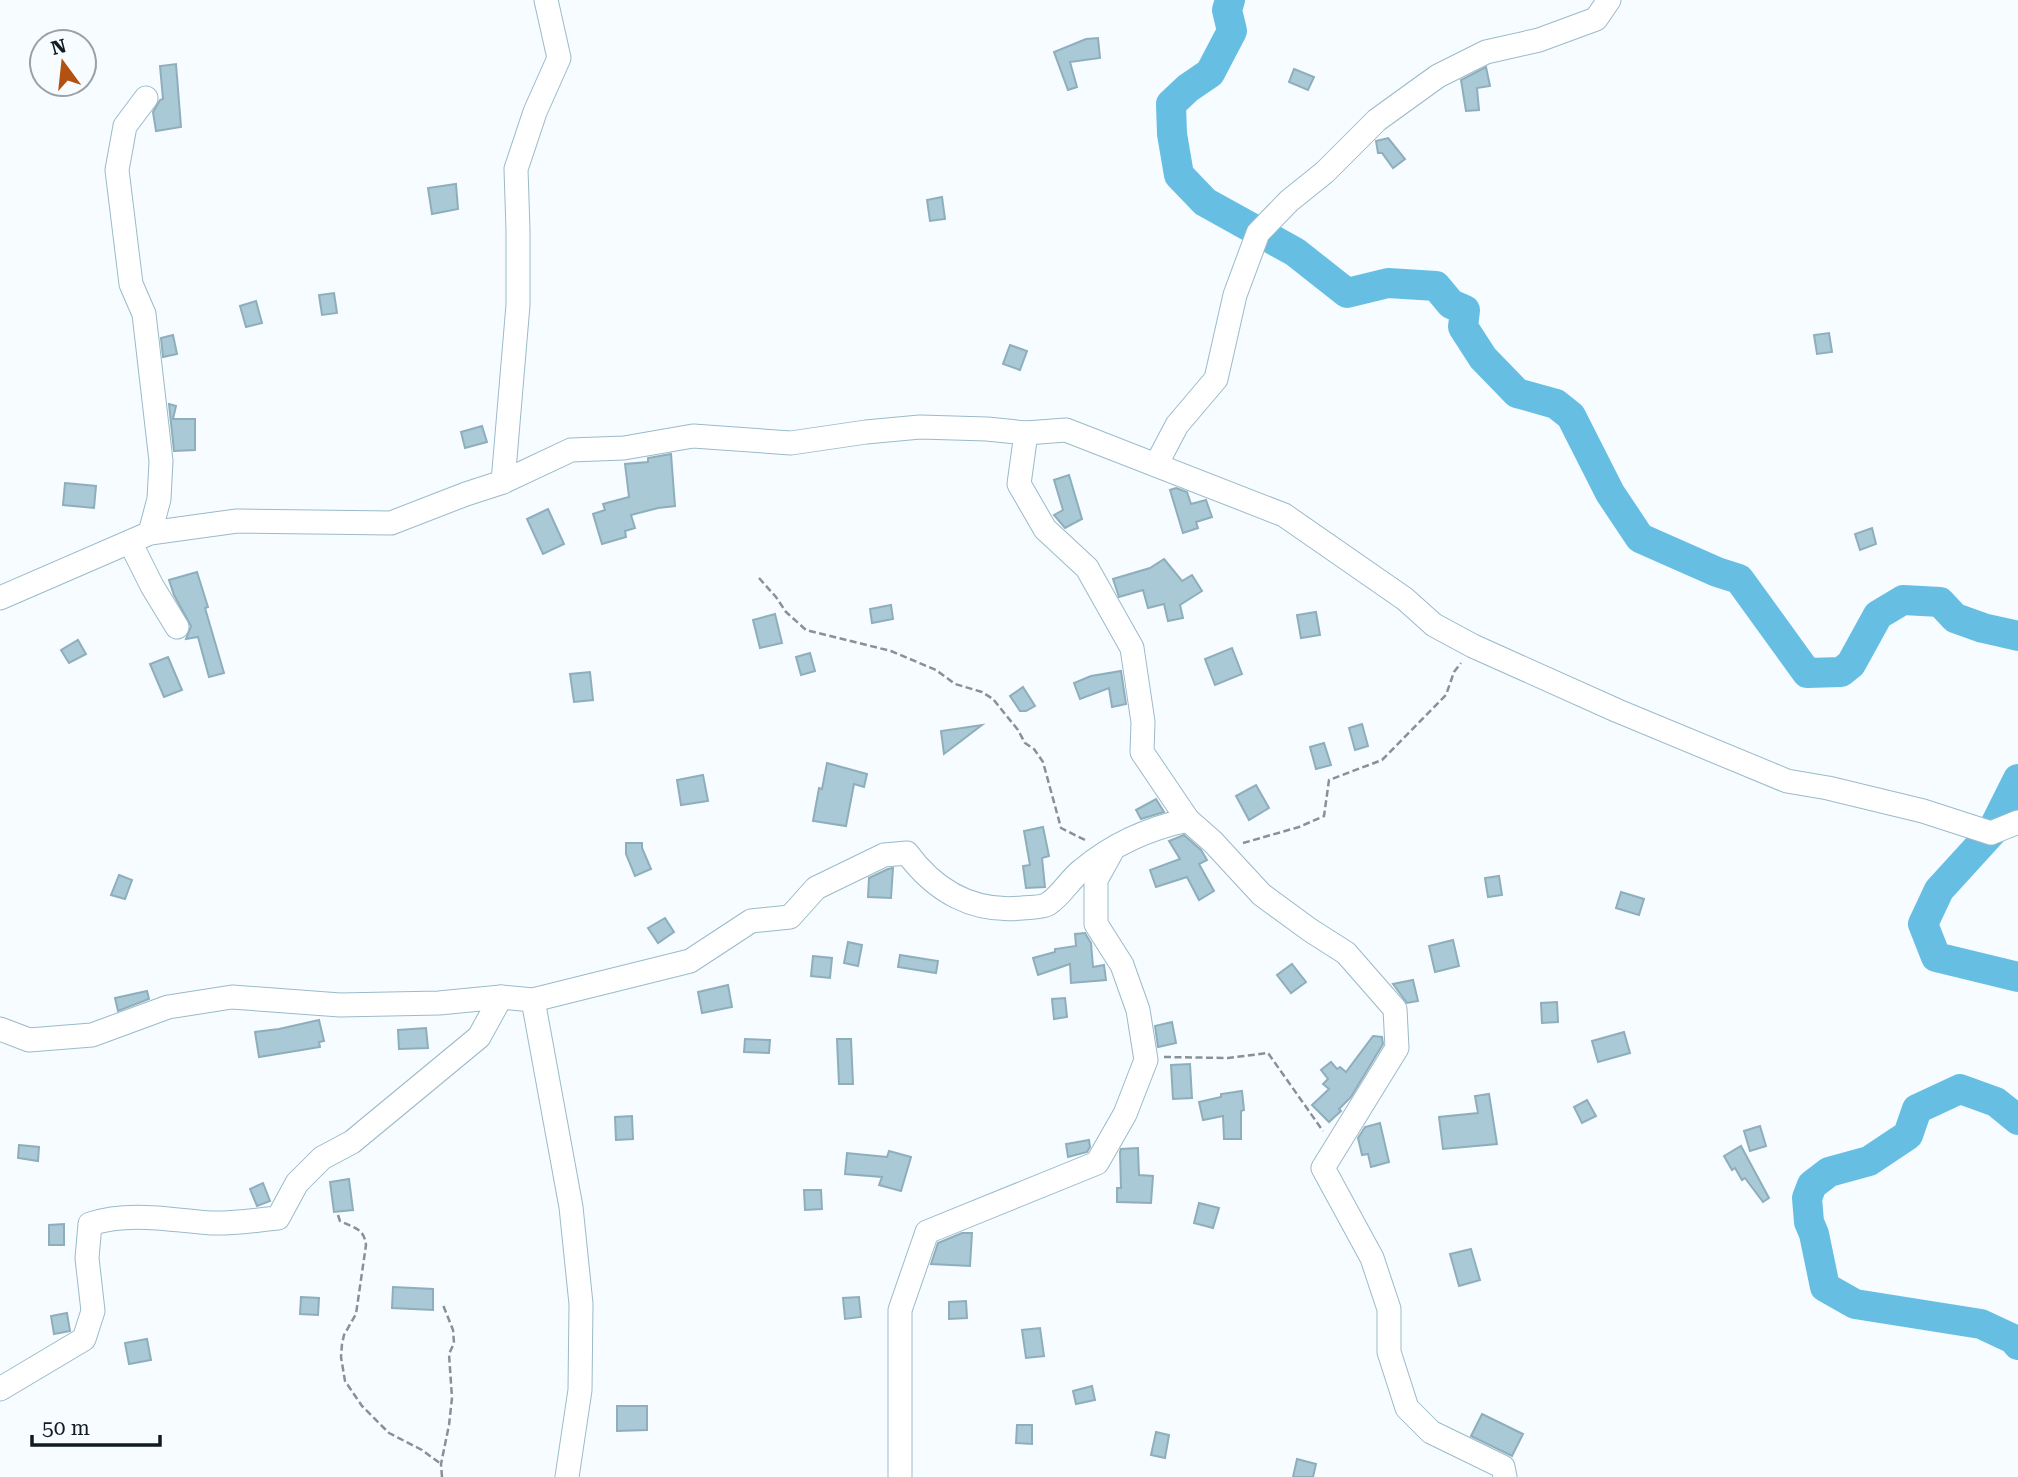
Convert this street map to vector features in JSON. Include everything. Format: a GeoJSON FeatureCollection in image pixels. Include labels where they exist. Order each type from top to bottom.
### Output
{"type":"FeatureCollection","features":[{"type":"Feature","properties":{"kind":"street"},"geometry":{"type":"LineString","coordinates":[[503,482],[518,305],[516,169],[559,58],[546,0]]}},
{"type":"Feature","properties":{"kind":"street"},"geometry":{"type":"LineString","coordinates":[[1156,465],[1177,425],[1216,379],[1235,295],[1258,233],[1289,201],[1325,172],[1377,120],[1438,76],[1486,52],[1539,40],[1596,19],[1609,0]]}},
{"type":"Feature","properties":{"kind":"street"},"geometry":{"type":"LineString","coordinates":[[146,98],[125,126],[117,170],[131,284],[145,314],[161,461],[159,499],[140,537],[152,586],[177,626]]}},
{"type":"Feature","properties":{"kind":"street"},"geometry":{"type":"LineString","coordinates":[[0,598],[140,537],[237,521],[391,523],[503,482],[571,450],[624,448],[693,436],[791,443],[920,427],[1026,433],[1066,430],[1284,515],[1405,599],[1434,625],[1473,646],[1787,781],[1923,811],[1991,833],[2018,822]]}},
{"type":"Feature","properties":{"kind":"street"},"geometry":{"type":"LineString","coordinates":[[1026,433],[1019,484],[1045,529],[1087,568],[1132,648],[1143,722],[1142,752],[1188,820],[1213,842],[1262,895],[1346,953],[1395,1009],[1397,1048],[1323,1168],[1372,1258],[1389,1309],[1389,1352],[1407,1408],[1431,1432],[1503,1467],[1505,1477]]}},
{"type":"Feature","properties":{"kind":"street"},"geometry":{"type":"LineString","coordinates":[[0,1029],[29,1040],[92,1035],[168,1007],[232,997],[340,1005],[439,1003],[501,997],[533,1000],[690,961],[751,921],[790,917],[816,888],[884,855],[906,853],[918,869],[945,891],[976,905],[1011,909],[1046,905],[1064,891],[1080,871],[1114,847],[1188,820]]}},
{"type":"Feature","properties":{"kind":"street"},"geometry":{"type":"LineString","coordinates":[[900,1477],[900,1310],[927,1232],[1097,1163],[1125,1114],[1146,1060],[1138,1010],[1122,965],[1096,924],[1096,880],[1114,847]]}},
{"type":"Feature","properties":{"kind":"street"},"geometry":{"type":"LineString","coordinates":[[0,1389],[84,1339],[93,1311],[87,1258],[90,1224],[109,1218],[159,1218],[214,1223],[278,1218],[297,1183],[322,1158],[352,1142],[479,1037],[501,997]]}},
{"type":"Feature","properties":{"kind":"street"},"geometry":{"type":"LineString","coordinates":[[533,1000],[570,1207],[581,1304],[580,1390],[567,1477]]}},
{"type":"Feature","properties":{"kind":"path"},"geometry":{"type":"LineString","coordinates":[[759,578],[786,612],[806,630],[891,652],[936,670],[955,684],[982,692],[993,699],[1025,743],[1034,749],[1043,762],[1061,828],[1082,841],[1114,847]]}},
{"type":"Feature","properties":{"kind":"path"},"geometry":{"type":"LineString","coordinates":[[1234,864],[1243,843],[1300,827],[1324,816],[1329,780],[1382,760],[1446,695],[1454,672],[1473,646]]}},
{"type":"Feature","properties":{"kind":"path"},"geometry":{"type":"LineString","coordinates":[[1146,1060],[1169,1056],[1228,1058],[1268,1053],[1335,1148]]}},
{"type":"Feature","properties":{"kind":"path"},"geometry":{"type":"LineString","coordinates":[[338,1215],[340,1221],[362,1231],[366,1245],[356,1314],[342,1344],[345,1381],[362,1406],[389,1433],[422,1450],[440,1464]]}},
{"type":"Feature","properties":{"kind":"path"},"geometry":{"type":"LineString","coordinates":[[442,1477],[440,1464],[452,1398],[449,1354],[454,1343],[453,1330],[443,1306]]}},
{"type":"Feature","properties":{"kind":"building"},"geometry":{"type":"Polygon","coordinates":[[[1098,38],[1100,58],[1070,62],[1077,87],[1068,90],[1054,52],[1086,39],[1098,38]]]}},
{"type":"Feature","properties":{"kind":"building"},"geometry":{"type":"Polygon","coordinates":[[[176,64],[181,127],[156,131],[153,112],[163,99],[160,66],[176,64]]]}},
{"type":"Feature","properties":{"kind":"building"},"geometry":{"type":"Polygon","coordinates":[[[1486,67],[1490,86],[1477,88],[1479,110],[1466,111],[1461,80],[1486,67]]]}},
{"type":"Feature","properties":{"kind":"building"},"geometry":{"type":"Polygon","coordinates":[[[1294,69],[1314,77],[1308,90],[1289,82],[1294,69]]]}},
{"type":"Feature","properties":{"kind":"building"},"geometry":{"type":"Polygon","coordinates":[[[1388,138],[1405,159],[1393,168],[1382,153],[1378,153],[1376,141],[1388,138]]]}},
{"type":"Feature","properties":{"kind":"building"},"geometry":{"type":"Polygon","coordinates":[[[456,184],[458,209],[432,214],[428,188],[456,184]]]}},
{"type":"Feature","properties":{"kind":"building"},"geometry":{"type":"Polygon","coordinates":[[[942,197],[945,219],[930,221],[927,200],[942,197]]]}},
{"type":"Feature","properties":{"kind":"building"},"geometry":{"type":"Polygon","coordinates":[[[334,293],[337,313],[322,315],[319,295],[334,293]]]}},
{"type":"Feature","properties":{"kind":"building"},"geometry":{"type":"Polygon","coordinates":[[[256,301],[262,323],[246,327],[240,306],[256,301]]]}},
{"type":"Feature","properties":{"kind":"building"},"geometry":{"type":"Polygon","coordinates":[[[1829,333],[1832,352],[1817,354],[1814,335],[1829,333]]]}},
{"type":"Feature","properties":{"kind":"building"},"geometry":{"type":"Polygon","coordinates":[[[173,335],[177,354],[163,357],[161,338],[173,335]]]}},
{"type":"Feature","properties":{"kind":"building"},"geometry":{"type":"Polygon","coordinates":[[[1010,345],[1027,351],[1020,370],[1003,364],[1010,345]]]}},
{"type":"Feature","properties":{"kind":"building"},"geometry":{"type":"Polygon","coordinates":[[[169,404],[176,406],[173,419],[195,419],[195,450],[174,451],[169,404]]]}},
{"type":"Feature","properties":{"kind":"building"},"geometry":{"type":"Polygon","coordinates":[[[482,426],[487,442],[465,448],[461,432],[482,426]]]}},
{"type":"Feature","properties":{"kind":"building"},"geometry":{"type":"Polygon","coordinates":[[[671,454],[675,506],[631,515],[635,528],[625,531],[626,537],[602,544],[593,514],[605,510],[603,504],[629,497],[625,464],[648,462],[648,458],[671,454]]]}},
{"type":"Feature","properties":{"kind":"building"},"geometry":{"type":"Polygon","coordinates":[[[1069,475],[1082,519],[1065,528],[1054,515],[1063,510],[1054,480],[1069,475]]]}},
{"type":"Feature","properties":{"kind":"building"},"geometry":{"type":"Polygon","coordinates":[[[65,483],[96,486],[94,508],[63,505],[65,483]]]}},
{"type":"Feature","properties":{"kind":"building"},"geometry":{"type":"Polygon","coordinates":[[[1176,488],[1187,492],[1191,504],[1206,500],[1212,517],[1196,522],[1198,528],[1183,533],[1170,490],[1176,488]]]}},
{"type":"Feature","properties":{"kind":"building"},"geometry":{"type":"Polygon","coordinates":[[[548,509],[564,544],[543,554],[527,519],[548,509]]]}},
{"type":"Feature","properties":{"kind":"building"},"geometry":{"type":"Polygon","coordinates":[[[1872,528],[1876,544],[1860,550],[1855,534],[1872,528]]]}},
{"type":"Feature","properties":{"kind":"building"},"geometry":{"type":"Polygon","coordinates":[[[1164,559],[1182,581],[1192,575],[1202,591],[1180,605],[1183,618],[1168,621],[1164,604],[1148,608],[1143,590],[1119,597],[1113,579],[1150,568],[1164,559]]]}},
{"type":"Feature","properties":{"kind":"building"},"geometry":{"type":"Polygon","coordinates":[[[197,572],[224,673],[209,677],[198,637],[186,639],[191,626],[169,580],[197,572]]]}},
{"type":"Feature","properties":{"kind":"building"},"geometry":{"type":"Polygon","coordinates":[[[891,605],[893,619],[872,623],[870,609],[891,605]]]}},
{"type":"Feature","properties":{"kind":"building"},"geometry":{"type":"Polygon","coordinates":[[[1316,612],[1320,635],[1301,638],[1297,615],[1316,612]]]}},
{"type":"Feature","properties":{"kind":"building"},"geometry":{"type":"Polygon","coordinates":[[[775,614],[782,643],[760,648],[753,620],[775,614]]]}},
{"type":"Feature","properties":{"kind":"building"},"geometry":{"type":"Polygon","coordinates":[[[78,640],[86,654],[69,663],[61,650],[78,640]]]}},
{"type":"Feature","properties":{"kind":"building"},"geometry":{"type":"Polygon","coordinates":[[[1232,648],[1242,674],[1215,685],[1205,659],[1232,648]]]}},
{"type":"Feature","properties":{"kind":"building"},"geometry":{"type":"Polygon","coordinates":[[[810,653],[815,671],[801,675],[796,657],[810,653]]]}},
{"type":"Feature","properties":{"kind":"building"},"geometry":{"type":"Polygon","coordinates":[[[168,657],[182,690],[164,697],[150,664],[168,657]]]}},
{"type":"Feature","properties":{"kind":"building"},"geometry":{"type":"Polygon","coordinates":[[[1121,671],[1126,704],[1112,707],[1109,688],[1080,699],[1074,683],[1091,676],[1121,671]]]}},
{"type":"Feature","properties":{"kind":"building"},"geometry":{"type":"Polygon","coordinates":[[[590,672],[593,700],[574,702],[570,674],[590,672]]]}},
{"type":"Feature","properties":{"kind":"building"},"geometry":{"type":"Polygon","coordinates":[[[1023,687],[1035,706],[1020,711],[1010,696],[1023,687]]]}},
{"type":"Feature","properties":{"kind":"building"},"geometry":{"type":"Polygon","coordinates":[[[1362,724],[1368,746],[1355,750],[1349,728],[1362,724]]]}},
{"type":"Feature","properties":{"kind":"building"},"geometry":{"type":"Polygon","coordinates":[[[982,725],[944,754],[941,731],[982,725]]]}},
{"type":"Feature","properties":{"kind":"building"},"geometry":{"type":"Polygon","coordinates":[[[1324,743],[1331,765],[1316,769],[1310,747],[1324,743]]]}},
{"type":"Feature","properties":{"kind":"building"},"geometry":{"type":"Polygon","coordinates":[[[827,763],[867,774],[864,787],[854,784],[846,826],[813,821],[827,763]]]}},
{"type":"Feature","properties":{"kind":"building"},"geometry":{"type":"Polygon","coordinates":[[[703,775],[708,801],[681,805],[677,780],[703,775]]]}},
{"type":"Feature","properties":{"kind":"building"},"geometry":{"type":"Polygon","coordinates":[[[1256,785],[1269,808],[1249,820],[1236,796],[1256,785]]]}},
{"type":"Feature","properties":{"kind":"building"},"geometry":{"type":"Polygon","coordinates":[[[1156,799],[1164,812],[1141,819],[1136,810],[1156,799]]]}},
{"type":"Feature","properties":{"kind":"building"},"geometry":{"type":"Polygon","coordinates":[[[1043,827],[1049,856],[1042,858],[1045,887],[1026,888],[1023,866],[1030,865],[1024,831],[1043,827]]]}},
{"type":"Feature","properties":{"kind":"building"},"geometry":{"type":"Polygon","coordinates":[[[1184,835],[1201,850],[1207,860],[1199,864],[1214,891],[1199,900],[1187,877],[1156,887],[1150,870],[1180,859],[1169,841],[1184,835]]]}},
{"type":"Feature","properties":{"kind":"building"},"geometry":{"type":"Polygon","coordinates":[[[626,843],[642,843],[651,869],[635,876],[626,854],[626,843]]]}},
{"type":"Feature","properties":{"kind":"building"},"geometry":{"type":"Polygon","coordinates":[[[893,868],[891,898],[868,897],[869,878],[893,868]]]}},
{"type":"Feature","properties":{"kind":"building"},"geometry":{"type":"Polygon","coordinates":[[[119,875],[132,880],[125,899],[111,895],[119,875]]]}},
{"type":"Feature","properties":{"kind":"building"},"geometry":{"type":"Polygon","coordinates":[[[1499,876],[1502,895],[1488,897],[1485,878],[1499,876]]]}},
{"type":"Feature","properties":{"kind":"building"},"geometry":{"type":"Polygon","coordinates":[[[1621,892],[1644,899],[1639,915],[1616,908],[1621,892]]]}},
{"type":"Feature","properties":{"kind":"building"},"geometry":{"type":"Polygon","coordinates":[[[665,918],[674,932],[658,943],[648,928],[665,918]]]}},
{"type":"Feature","properties":{"kind":"building"},"geometry":{"type":"Polygon","coordinates":[[[1085,933],[1091,943],[1093,967],[1104,965],[1106,980],[1071,983],[1070,964],[1038,975],[1033,958],[1055,952],[1055,949],[1076,946],[1075,934],[1085,933]]]}},
{"type":"Feature","properties":{"kind":"building"},"geometry":{"type":"Polygon","coordinates":[[[1453,940],[1459,966],[1435,972],[1429,946],[1453,940]]]}},
{"type":"Feature","properties":{"kind":"building"},"geometry":{"type":"Polygon","coordinates":[[[848,942],[862,945],[858,966],[844,963],[848,942]]]}},
{"type":"Feature","properties":{"kind":"building"},"geometry":{"type":"Polygon","coordinates":[[[900,955],[938,961],[936,973],[898,967],[900,955]]]}},
{"type":"Feature","properties":{"kind":"building"},"geometry":{"type":"Polygon","coordinates":[[[813,956],[832,958],[830,978],[811,976],[813,956]]]}},
{"type":"Feature","properties":{"kind":"building"},"geometry":{"type":"Polygon","coordinates":[[[1292,964],[1306,982],[1291,993],[1277,975],[1292,964]]]}},
{"type":"Feature","properties":{"kind":"building"},"geometry":{"type":"Polygon","coordinates":[[[1413,980],[1418,1001],[1407,1003],[1393,984],[1413,980]]]}},
{"type":"Feature","properties":{"kind":"building"},"geometry":{"type":"Polygon","coordinates":[[[728,985],[732,1007],[702,1013],[698,992],[728,985]]]}},
{"type":"Feature","properties":{"kind":"building"},"geometry":{"type":"Polygon","coordinates":[[[147,991],[149,999],[118,1011],[115,998],[147,991]]]}},
{"type":"Feature","properties":{"kind":"building"},"geometry":{"type":"Polygon","coordinates":[[[1065,998],[1067,1017],[1054,1019],[1052,999],[1065,998]]]}},
{"type":"Feature","properties":{"kind":"building"},"geometry":{"type":"Polygon","coordinates":[[[1557,1002],[1558,1022],[1542,1023],[1541,1003],[1557,1002]]]}},
{"type":"Feature","properties":{"kind":"building"},"geometry":{"type":"Polygon","coordinates":[[[319,1020],[324,1041],[319,1042],[320,1047],[259,1057],[255,1032],[319,1020]]]}},
{"type":"Feature","properties":{"kind":"building"},"geometry":{"type":"Polygon","coordinates":[[[1172,1022],[1176,1043],[1158,1047],[1155,1026],[1172,1022]]]}},
{"type":"Feature","properties":{"kind":"building"},"geometry":{"type":"Polygon","coordinates":[[[426,1028],[428,1048],[399,1049],[398,1030],[426,1028]]]}},
{"type":"Feature","properties":{"kind":"building"},"geometry":{"type":"Polygon","coordinates":[[[1624,1032],[1630,1053],[1598,1062],[1592,1041],[1624,1032]]]}},
{"type":"Feature","properties":{"kind":"building"},"geometry":{"type":"Polygon","coordinates":[[[1373,1036],[1382,1037],[1383,1044],[1351,1097],[1329,1122],[1312,1105],[1329,1089],[1323,1084],[1328,1079],[1321,1070],[1331,1062],[1337,1069],[1340,1067],[1346,1072],[1373,1036]]]}},
{"type":"Feature","properties":{"kind":"building"},"geometry":{"type":"Polygon","coordinates":[[[745,1039],[770,1040],[769,1053],[744,1052],[745,1039]]]}},
{"type":"Feature","properties":{"kind":"building"},"geometry":{"type":"Polygon","coordinates":[[[837,1039],[851,1039],[853,1084],[839,1084],[837,1039]]]}},
{"type":"Feature","properties":{"kind":"building"},"geometry":{"type":"Polygon","coordinates":[[[1190,1064],[1192,1098],[1173,1099],[1171,1065],[1190,1064]]]}},
{"type":"Feature","properties":{"kind":"building"},"geometry":{"type":"Polygon","coordinates":[[[1242,1091],[1244,1110],[1241,1111],[1241,1139],[1224,1139],[1223,1116],[1203,1120],[1199,1102],[1221,1097],[1221,1094],[1242,1091]]]}},
{"type":"Feature","properties":{"kind":"building"},"geometry":{"type":"Polygon","coordinates":[[[1489,1094],[1497,1144],[1443,1149],[1439,1117],[1478,1113],[1475,1096],[1489,1094]]]}},
{"type":"Feature","properties":{"kind":"building"},"geometry":{"type":"Polygon","coordinates":[[[1587,1100],[1596,1116],[1582,1123],[1574,1107],[1587,1100]]]}},
{"type":"Feature","properties":{"kind":"building"},"geometry":{"type":"Polygon","coordinates":[[[632,1116],[633,1139],[616,1140],[615,1117],[632,1116]]]}},
{"type":"Feature","properties":{"kind":"building"},"geometry":{"type":"Polygon","coordinates":[[[1380,1123],[1389,1162],[1371,1167],[1368,1154],[1362,1155],[1358,1138],[1365,1127],[1380,1123]]]}},
{"type":"Feature","properties":{"kind":"building"},"geometry":{"type":"Polygon","coordinates":[[[1760,1126],[1766,1146],[1750,1151],[1744,1131],[1760,1126]]]}},
{"type":"Feature","properties":{"kind":"building"},"geometry":{"type":"Polygon","coordinates":[[[1089,1140],[1090,1147],[1087,1152],[1068,1157],[1066,1144],[1089,1140]]]}},
{"type":"Feature","properties":{"kind":"building"},"geometry":{"type":"Polygon","coordinates":[[[19,1145],[39,1147],[38,1161],[18,1158],[19,1145]]]}},
{"type":"Feature","properties":{"kind":"building"},"geometry":{"type":"Polygon","coordinates":[[[1741,1146],[1769,1198],[1763,1202],[1745,1178],[1742,1180],[1735,1168],[1732,1170],[1724,1156],[1741,1146]]]}},
{"type":"Feature","properties":{"kind":"building"},"geometry":{"type":"Polygon","coordinates":[[[1138,1148],[1139,1175],[1153,1176],[1151,1203],[1117,1202],[1117,1188],[1121,1188],[1121,1149],[1138,1148]]]}},
{"type":"Feature","properties":{"kind":"building"},"geometry":{"type":"Polygon","coordinates":[[[889,1151],[911,1157],[901,1191],[879,1185],[882,1177],[845,1174],[847,1153],[887,1157],[889,1151]]]}},
{"type":"Feature","properties":{"kind":"building"},"geometry":{"type":"Polygon","coordinates":[[[349,1179],[353,1210],[334,1212],[330,1182],[349,1179]]]}},
{"type":"Feature","properties":{"kind":"building"},"geometry":{"type":"Polygon","coordinates":[[[263,1183],[270,1201],[257,1206],[250,1189],[263,1183]]]}},
{"type":"Feature","properties":{"kind":"building"},"geometry":{"type":"Polygon","coordinates":[[[804,1190],[821,1190],[822,1209],[805,1210],[804,1190]]]}},
{"type":"Feature","properties":{"kind":"building"},"geometry":{"type":"Polygon","coordinates":[[[1199,1203],[1219,1208],[1213,1228],[1194,1223],[1199,1203]]]}},
{"type":"Feature","properties":{"kind":"building"},"geometry":{"type":"Polygon","coordinates":[[[64,1224],[64,1245],[49,1245],[49,1225],[64,1224]]]}},
{"type":"Feature","properties":{"kind":"building"},"geometry":{"type":"Polygon","coordinates":[[[962,1233],[972,1233],[970,1266],[931,1264],[938,1243],[962,1233]]]}},
{"type":"Feature","properties":{"kind":"building"},"geometry":{"type":"Polygon","coordinates":[[[1471,1249],[1480,1280],[1459,1286],[1450,1254],[1471,1249]]]}},
{"type":"Feature","properties":{"kind":"building"},"geometry":{"type":"Polygon","coordinates":[[[393,1287],[433,1289],[433,1310],[392,1308],[393,1287]]]}},
{"type":"Feature","properties":{"kind":"building"},"geometry":{"type":"Polygon","coordinates":[[[301,1297],[319,1298],[318,1315],[300,1314],[301,1297]]]}},
{"type":"Feature","properties":{"kind":"building"},"geometry":{"type":"Polygon","coordinates":[[[859,1297],[861,1317],[845,1319],[843,1298],[859,1297]]]}},
{"type":"Feature","properties":{"kind":"building"},"geometry":{"type":"Polygon","coordinates":[[[966,1301],[967,1318],[949,1319],[949,1302],[966,1301]]]}},
{"type":"Feature","properties":{"kind":"building"},"geometry":{"type":"Polygon","coordinates":[[[67,1313],[70,1331],[54,1334],[51,1316],[67,1313]]]}},
{"type":"Feature","properties":{"kind":"building"},"geometry":{"type":"Polygon","coordinates":[[[1040,1328],[1044,1356],[1026,1358],[1022,1330],[1040,1328]]]}},
{"type":"Feature","properties":{"kind":"building"},"geometry":{"type":"Polygon","coordinates":[[[147,1339],[151,1360],[129,1364],[125,1343],[147,1339]]]}},
{"type":"Feature","properties":{"kind":"building"},"geometry":{"type":"Polygon","coordinates":[[[1092,1386],[1095,1400],[1076,1404],[1073,1391],[1092,1386]]]}},
{"type":"Feature","properties":{"kind":"building"},"geometry":{"type":"Polygon","coordinates":[[[617,1406],[647,1406],[647,1430],[617,1431],[617,1406]]]}},
{"type":"Feature","properties":{"kind":"building"},"geometry":{"type":"Polygon","coordinates":[[[1482,1414],[1523,1434],[1512,1456],[1471,1436],[1482,1414]]]}},
{"type":"Feature","properties":{"kind":"building"},"geometry":{"type":"Polygon","coordinates":[[[1017,1425],[1032,1425],[1032,1444],[1016,1443],[1017,1425]]]}},
{"type":"Feature","properties":{"kind":"building"},"geometry":{"type":"Polygon","coordinates":[[[1156,1432],[1169,1435],[1165,1458],[1151,1455],[1156,1432]]]}},
{"type":"Feature","properties":{"kind":"building"},"geometry":{"type":"Polygon","coordinates":[[[1297,1459],[1316,1464],[1313,1477],[1293,1477],[1297,1459]]]}},
{"type":"Feature","properties":{"kind":"waterway"},"geometry":{"type":"LineString","coordinates":[[1230,0],[1227,10],[1232,31],[1210,73],[1171,104],[1172,134],[1179,175],[1205,202],[1295,252],[1347,293],[1388,283],[1436,286],[1451,304],[1465,310],[1463,327],[1483,358],[1517,393],[1556,404],[1571,416],[1610,493],[1640,538],[1739,579],[1807,673],[1841,672],[1851,664],[1878,615],[1903,600],[1940,602],[1955,618],[2018,636]]}},
{"type":"Feature","properties":{"kind":"waterway"},"geometry":{"type":"LineString","coordinates":[[2018,779],[1991,833],[1939,890],[1923,924],[1936,957],[2018,977]]}},
{"type":"Feature","properties":{"kind":"waterway"},"geometry":{"type":"LineString","coordinates":[[2018,1120],[1996,1102],[1960,1089],[1917,1109],[1908,1135],[1869,1161],[1829,1172],[1812,1185],[1807,1198],[1809,1222],[1825,1287],[1855,1304],[1981,1324],[2013,1339],[2018,1345]]}}]}
